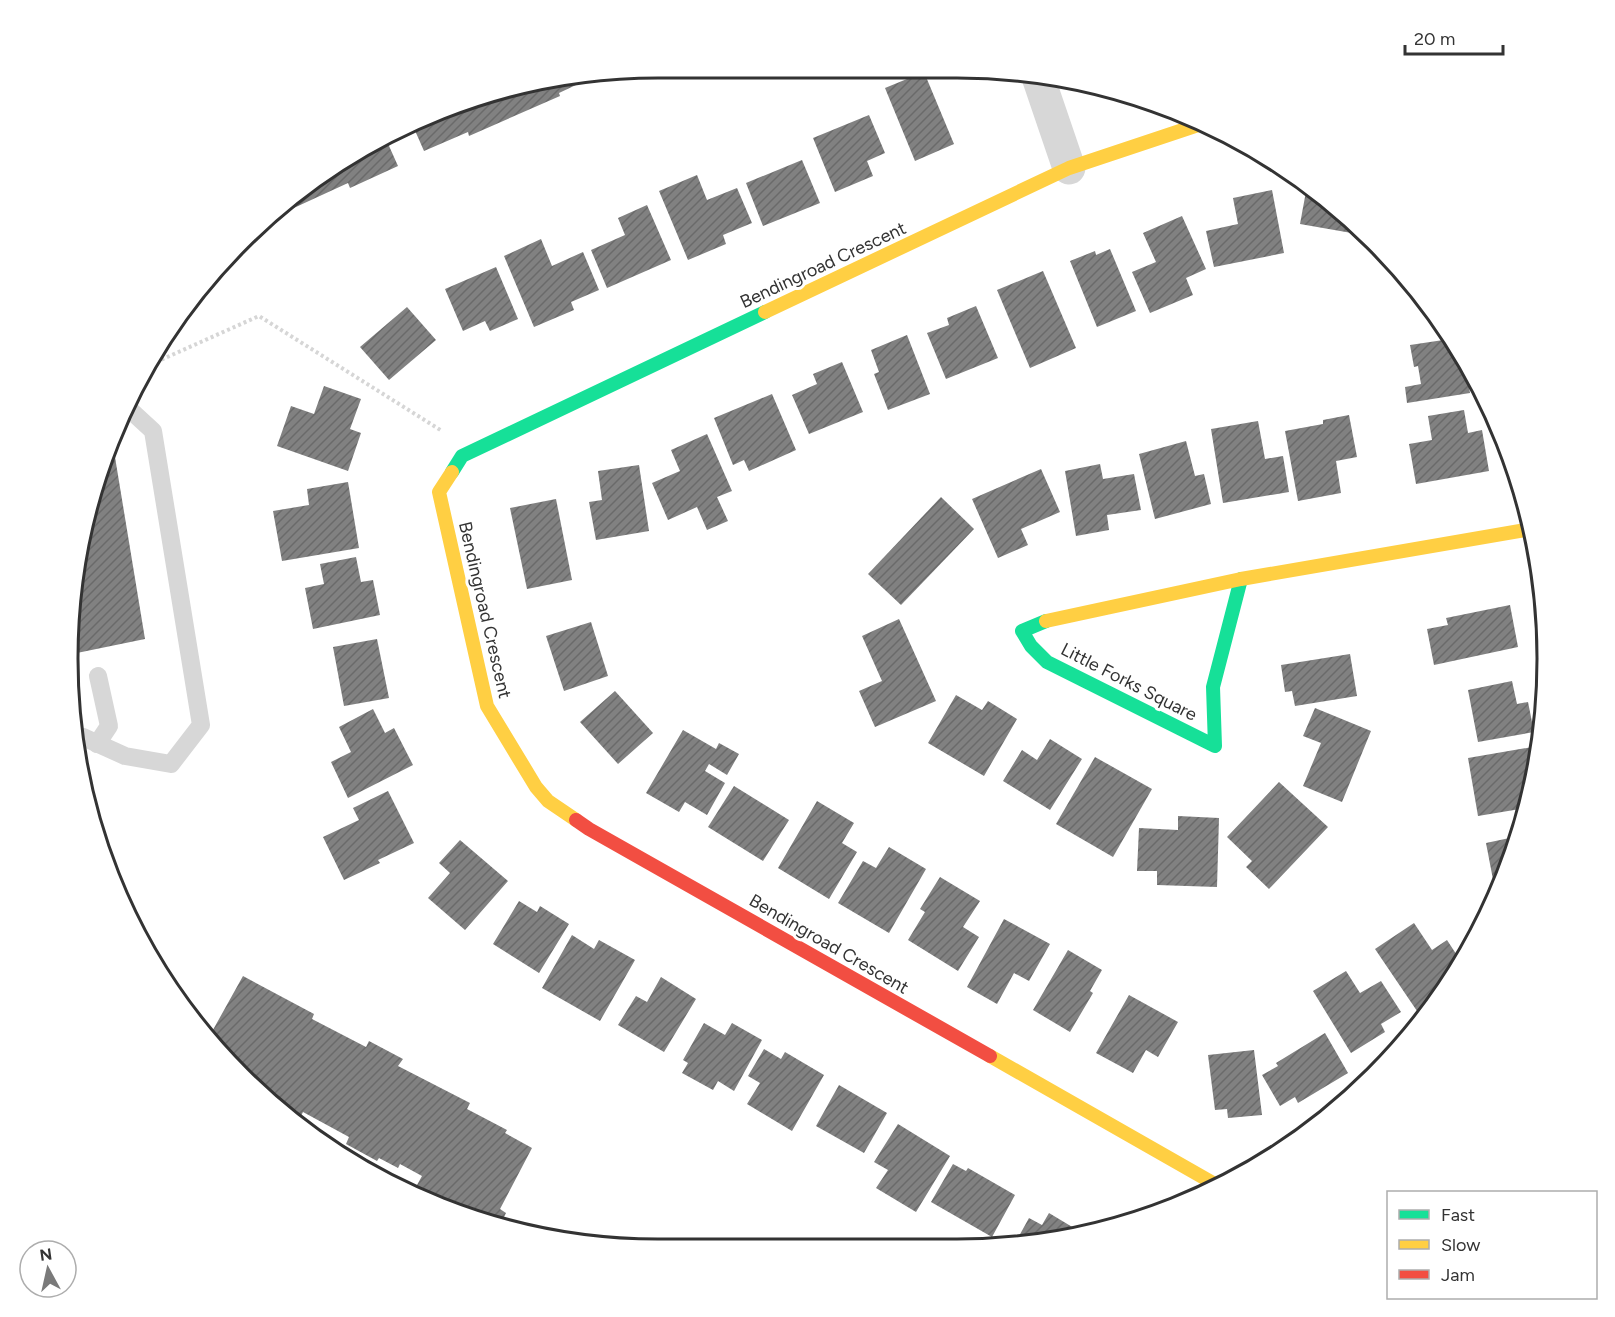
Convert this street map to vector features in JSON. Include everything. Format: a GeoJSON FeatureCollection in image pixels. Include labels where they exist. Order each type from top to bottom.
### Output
{"type":"FeatureCollection","features":[{"type":"Feature","properties":{"kind":"street"},"geometry":{"type":"LineString","coordinates":[[1040,84],[1069,168]]}},
{"type":"Feature","properties":{"kind":"street","name":"Bendingroad Crescent"},"geometry":{"type":"LineString","coordinates":[[1191,127],[1069,168],[462,456],[440,492],[487,706],[536,788],[548,801],[589,829],[1209,1181]]}},
{"type":"Feature","properties":{"kind":"street","name":"Little Forks Square"},"geometry":{"type":"LineString","coordinates":[[1241,579],[1214,687],[1215,746],[1047,662],[1031,646],[1022,631],[1043,622],[1241,579],[1522,530]]}},
{"type":"Feature","properties":{"kind":"lane"},"geometry":{"type":"LineString","coordinates":[[84,737],[125,756],[171,764],[201,725],[153,431],[133,413]]}},
{"type":"Feature","properties":{"kind":"lane"},"geometry":{"type":"LineString","coordinates":[[97,744],[109,726],[98,676]]}},
{"type":"Feature","properties":{"kind":"path"},"geometry":{"type":"LineString","coordinates":[[161,360],[259,316],[435,427],[478,449]]}},
{"type":"Feature","properties":{"kind":"building"},"geometry":{"type":"Polygon","coordinates":[[[909,78],[926,78],[954,144],[915,161],[885,88],[909,78]]]}},
{"type":"Feature","properties":{"kind":"building"},"geometry":{"type":"Polygon","coordinates":[[[579,84],[559,93],[560,96],[469,136],[468,132],[424,151],[415,132],[436,122],[508,98],[579,84]]]}},
{"type":"Feature","properties":{"kind":"building"},"geometry":{"type":"Polygon","coordinates":[[[869,115],[885,153],[867,161],[873,176],[835,192],[813,138],[869,115]]]}},
{"type":"Feature","properties":{"kind":"building"},"geometry":{"type":"Polygon","coordinates":[[[389,145],[398,166],[350,188],[348,183],[292,209],[336,176],[389,145]]]}},
{"type":"Feature","properties":{"kind":"building"},"geometry":{"type":"Polygon","coordinates":[[[802,160],[820,203],[763,226],[746,183],[802,160]]]}},
{"type":"Feature","properties":{"kind":"building"},"geometry":{"type":"Polygon","coordinates":[[[697,175],[707,200],[737,188],[752,223],[723,235],[726,244],[688,260],[659,191],[697,175]]]}},
{"type":"Feature","properties":{"kind":"building"},"geometry":{"type":"Polygon","coordinates":[[[1272,190],[1284,253],[1214,267],[1206,231],[1238,224],[1233,198],[1272,190]]]}},
{"type":"Feature","properties":{"kind":"building"},"geometry":{"type":"Polygon","coordinates":[[[1305,195],[1351,233],[1300,224],[1305,195]]]}},
{"type":"Feature","properties":{"kind":"building"},"geometry":{"type":"Polygon","coordinates":[[[647,205],[671,260],[607,288],[591,250],[625,235],[618,218],[647,205]]]}},
{"type":"Feature","properties":{"kind":"building"},"geometry":{"type":"Polygon","coordinates":[[[1182,216],[1206,269],[1186,278],[1193,295],[1150,313],[1132,272],[1156,262],[1143,233],[1182,216]]]}},
{"type":"Feature","properties":{"kind":"building"},"geometry":{"type":"Polygon","coordinates":[[[541,239],[552,266],[583,252],[599,290],[571,302],[574,310],[534,327],[504,256],[541,239]]]}},
{"type":"Feature","properties":{"kind":"building"},"geometry":{"type":"Polygon","coordinates":[[[1110,249],[1136,311],[1097,327],[1070,261],[1095,251],[1096,255],[1110,249]]]}},
{"type":"Feature","properties":{"kind":"building"},"geometry":{"type":"Polygon","coordinates":[[[496,267],[518,319],[490,331],[485,321],[463,331],[445,289],[496,267]]]}},
{"type":"Feature","properties":{"kind":"building"},"geometry":{"type":"Polygon","coordinates":[[[1043,271],[1076,348],[1030,368],[997,290],[1043,271]]]}},
{"type":"Feature","properties":{"kind":"building"},"geometry":{"type":"Polygon","coordinates":[[[976,306],[998,358],[946,379],[927,333],[949,325],[947,318],[976,306]]]}},
{"type":"Feature","properties":{"kind":"building"},"geometry":{"type":"Polygon","coordinates":[[[407,307],[436,340],[389,380],[360,347],[407,307]]]}},
{"type":"Feature","properties":{"kind":"building"},"geometry":{"type":"Polygon","coordinates":[[[907,335],[930,394],[888,410],[874,374],[879,372],[871,350],[907,335]]]}},
{"type":"Feature","properties":{"kind":"building"},"geometry":{"type":"Polygon","coordinates":[[[1442,340],[1459,368],[1470,393],[1407,403],[1405,387],[1421,384],[1418,366],[1414,367],[1410,345],[1442,340]]]}},
{"type":"Feature","properties":{"kind":"building"},"geometry":{"type":"Polygon","coordinates":[[[842,362],[863,412],[809,434],[792,395],[817,384],[813,374],[842,362]]]}},
{"type":"Feature","properties":{"kind":"building"},"geometry":{"type":"Polygon","coordinates":[[[324,386],[361,399],[350,429],[361,433],[348,471],[277,446],[291,406],[314,414],[324,386]]]}},
{"type":"Feature","properties":{"kind":"building"},"geometry":{"type":"Polygon","coordinates":[[[772,394],[796,450],[749,471],[744,460],[733,465],[714,418],[772,394]]]}},
{"type":"Feature","properties":{"kind":"building"},"geometry":{"type":"Polygon","coordinates":[[[1464,410],[1468,433],[1482,430],[1489,471],[1416,484],[1409,444],[1432,440],[1428,416],[1464,410]]]}},
{"type":"Feature","properties":{"kind":"building"},"geometry":{"type":"Polygon","coordinates":[[[1349,415],[1357,457],[1336,461],[1341,493],[1298,501],[1285,431],[1323,424],[1323,420],[1349,415]]]}},
{"type":"Feature","properties":{"kind":"building"},"geometry":{"type":"Polygon","coordinates":[[[1258,421],[1265,459],[1283,456],[1289,492],[1223,503],[1211,429],[1258,421]]]}},
{"type":"Feature","properties":{"kind":"building"},"geometry":{"type":"Polygon","coordinates":[[[707,434],[732,491],[717,497],[728,521],[707,530],[697,507],[668,520],[652,483],[680,471],[671,450],[707,434]]]}},
{"type":"Feature","properties":{"kind":"building"},"geometry":{"type":"Polygon","coordinates":[[[1186,441],[1195,476],[1204,474],[1211,504],[1155,519],[1139,454],[1186,441]]]}},
{"type":"Feature","properties":{"kind":"building"},"geometry":{"type":"Polygon","coordinates":[[[115,456],[145,639],[78,653],[79,621],[89,545],[115,456]]]}},
{"type":"Feature","properties":{"kind":"building"},"geometry":{"type":"Polygon","coordinates":[[[1100,464],[1103,479],[1134,474],[1141,510],[1107,515],[1109,530],[1076,536],[1065,471],[1100,464]]]}},
{"type":"Feature","properties":{"kind":"building"},"geometry":{"type":"Polygon","coordinates":[[[639,465],[649,531],[596,540],[589,502],[602,500],[598,471],[639,465]]]}},
{"type":"Feature","properties":{"kind":"building"},"geometry":{"type":"Polygon","coordinates":[[[1041,469],[1060,512],[1021,529],[1028,545],[998,558],[972,499],[1041,469]]]}},
{"type":"Feature","properties":{"kind":"building"},"geometry":{"type":"Polygon","coordinates":[[[348,482],[359,548],[282,561],[273,511],[309,505],[307,489],[348,482]]]}},
{"type":"Feature","properties":{"kind":"building"},"geometry":{"type":"Polygon","coordinates":[[[941,497],[974,529],[901,605],[868,574],[941,497]]]}},
{"type":"Feature","properties":{"kind":"building"},"geometry":{"type":"Polygon","coordinates":[[[556,499],[572,580],[527,589],[510,508],[556,499]]]}},
{"type":"Feature","properties":{"kind":"building"},"geometry":{"type":"Polygon","coordinates":[[[356,557],[361,582],[373,580],[380,615],[313,629],[305,588],[324,584],[320,564],[356,557]]]}},
{"type":"Feature","properties":{"kind":"building"},"geometry":{"type":"Polygon","coordinates":[[[1510,605],[1518,647],[1434,665],[1427,629],[1448,625],[1446,618],[1510,605]]]}},
{"type":"Feature","properties":{"kind":"building"},"geometry":{"type":"Polygon","coordinates":[[[899,619],[936,701],[875,727],[859,691],[882,681],[862,636],[899,619]]]}},
{"type":"Feature","properties":{"kind":"building"},"geometry":{"type":"Polygon","coordinates":[[[591,622],[608,676],[564,691],[546,636],[591,622]]]}},
{"type":"Feature","properties":{"kind":"building"},"geometry":{"type":"Polygon","coordinates":[[[377,639],[389,698],[344,706],[333,647],[377,639]]]}},
{"type":"Feature","properties":{"kind":"building"},"geometry":{"type":"Polygon","coordinates":[[[1350,654],[1357,696],[1295,706],[1292,691],[1285,692],[1281,665],[1350,654]]]}},
{"type":"Feature","properties":{"kind":"building"},"geometry":{"type":"Polygon","coordinates":[[[1512,681],[1517,704],[1528,702],[1532,732],[1478,742],[1468,690],[1512,681]]]}},
{"type":"Feature","properties":{"kind":"building"},"geometry":{"type":"Polygon","coordinates":[[[615,691],[653,733],[618,764],[580,722],[615,691]]]}},
{"type":"Feature","properties":{"kind":"building"},"geometry":{"type":"Polygon","coordinates":[[[956,695],[982,710],[988,701],[1017,719],[984,776],[928,743],[956,695]]]}},
{"type":"Feature","properties":{"kind":"building"},"geometry":{"type":"Polygon","coordinates":[[[1315,708],[1371,731],[1342,802],[1303,786],[1321,743],[1303,736],[1315,708]]]}},
{"type":"Feature","properties":{"kind":"building"},"geometry":{"type":"Polygon","coordinates":[[[373,709],[385,733],[394,728],[413,765],[348,798],[331,762],[351,752],[339,727],[373,709]]]}},
{"type":"Feature","properties":{"kind":"building"},"geometry":{"type":"Polygon","coordinates":[[[683,730],[716,749],[719,743],[739,754],[727,775],[709,764],[705,771],[725,783],[707,815],[685,802],[679,812],[646,793],[683,730]]]}},
{"type":"Feature","properties":{"kind":"building"},"geometry":{"type":"Polygon","coordinates":[[[1050,739],[1082,759],[1050,810],[1003,781],[1022,750],[1037,760],[1050,739]]]}},
{"type":"Feature","properties":{"kind":"building"},"geometry":{"type":"Polygon","coordinates":[[[1530,747],[1517,810],[1478,816],[1468,758],[1530,747]]]}},
{"type":"Feature","properties":{"kind":"building"},"geometry":{"type":"Polygon","coordinates":[[[1095,757],[1152,789],[1113,857],[1056,824],[1095,757]]]}},
{"type":"Feature","properties":{"kind":"building"},"geometry":{"type":"Polygon","coordinates":[[[1279,782],[1328,827],[1269,889],[1246,867],[1252,861],[1227,837],[1279,782]]]}},
{"type":"Feature","properties":{"kind":"building"},"geometry":{"type":"Polygon","coordinates":[[[734,786],[789,820],[763,861],[708,827],[734,786]]]}},
{"type":"Feature","properties":{"kind":"building"},"geometry":{"type":"Polygon","coordinates":[[[388,791],[414,843],[344,880],[323,837],[359,820],[353,808],[388,791]]]}},
{"type":"Feature","properties":{"kind":"building"},"geometry":{"type":"Polygon","coordinates":[[[817,801],[854,823],[842,843],[857,852],[829,899],[778,868],[817,801]]]}},
{"type":"Feature","properties":{"kind":"building"},"geometry":{"type":"Polygon","coordinates":[[[1178,816],[1219,818],[1217,887],[1157,885],[1157,871],[1137,871],[1139,828],[1178,830],[1178,816]]]}},
{"type":"Feature","properties":{"kind":"building"},"geometry":{"type":"Polygon","coordinates":[[[1508,838],[1493,880],[1486,843],[1508,838]]]}},
{"type":"Feature","properties":{"kind":"building"},"geometry":{"type":"Polygon","coordinates":[[[460,840],[508,881],[465,930],[428,898],[450,873],[439,863],[460,840]]]}},
{"type":"Feature","properties":{"kind":"building"},"geometry":{"type":"Polygon","coordinates":[[[889,847],[926,869],[889,933],[838,903],[863,861],[876,868],[889,847]]]}},
{"type":"Feature","properties":{"kind":"building"},"geometry":{"type":"Polygon","coordinates":[[[940,877],[980,901],[963,927],[979,937],[958,971],[908,940],[925,912],[920,909],[940,877]]]}},
{"type":"Feature","properties":{"kind":"building"},"geometry":{"type":"Polygon","coordinates":[[[519,901],[537,912],[540,906],[569,924],[539,973],[493,944],[519,901]]]}},
{"type":"Feature","properties":{"kind":"building"},"geometry":{"type":"Polygon","coordinates":[[[1004,919],[1050,944],[1029,981],[1014,973],[997,1004],[967,987],[1004,919]]]}},
{"type":"Feature","properties":{"kind":"building"},"geometry":{"type":"Polygon","coordinates":[[[1414,923],[1432,950],[1447,940],[1456,954],[1417,1011],[1375,949],[1414,923]]]}},
{"type":"Feature","properties":{"kind":"building"},"geometry":{"type":"Polygon","coordinates":[[[572,935],[594,949],[599,940],[635,960],[600,1021],[542,988],[572,935]]]}},
{"type":"Feature","properties":{"kind":"building"},"geometry":{"type":"Polygon","coordinates":[[[1068,950],[1102,970],[1090,991],[1093,993],[1070,1032],[1033,1010],[1068,950]]]}},
{"type":"Feature","properties":{"kind":"building"},"geometry":{"type":"Polygon","coordinates":[[[1346,971],[1360,993],[1381,981],[1401,1012],[1381,1024],[1385,1032],[1351,1053],[1313,991],[1346,971]]]}},
{"type":"Feature","properties":{"kind":"building"},"geometry":{"type":"Polygon","coordinates":[[[243,976],[314,1014],[312,1019],[366,1047],[369,1041],[403,1059],[398,1066],[470,1103],[467,1109],[507,1130],[505,1133],[532,1148],[500,1209],[506,1213],[504,1218],[436,1195],[417,1186],[422,1176],[400,1164],[398,1168],[379,1158],[377,1161],[346,1144],[349,1137],[303,1112],[301,1116],[248,1069],[213,1030],[243,976]]]}},
{"type":"Feature","properties":{"kind":"building"},"geometry":{"type":"Polygon","coordinates":[[[661,977],[696,999],[664,1052],[618,1025],[636,996],[647,1002],[661,977]]]}},
{"type":"Feature","properties":{"kind":"building"},"geometry":{"type":"Polygon","coordinates":[[[1129,995],[1178,1022],[1158,1057],[1146,1050],[1133,1073],[1096,1053],[1129,995]]]}},
{"type":"Feature","properties":{"kind":"building"},"geometry":{"type":"Polygon","coordinates":[[[704,1023],[725,1035],[732,1023],[762,1040],[734,1091],[718,1081],[713,1090],[682,1073],[688,1063],[683,1060],[704,1023]]]}},
{"type":"Feature","properties":{"kind":"building"},"geometry":{"type":"Polygon","coordinates":[[[1325,1033],[1348,1073],[1298,1103],[1295,1097],[1280,1106],[1262,1075],[1278,1066],[1276,1063],[1325,1033]]]}},
{"type":"Feature","properties":{"kind":"building"},"geometry":{"type":"Polygon","coordinates":[[[764,1049],[781,1059],[785,1052],[824,1075],[792,1131],[747,1104],[760,1083],[748,1076],[764,1049]]]}},
{"type":"Feature","properties":{"kind":"building"},"geometry":{"type":"Polygon","coordinates":[[[1254,1050],[1262,1115],[1228,1118],[1227,1109],[1215,1110],[1208,1055],[1254,1050]]]}},
{"type":"Feature","properties":{"kind":"building"},"geometry":{"type":"Polygon","coordinates":[[[839,1085],[887,1113],[864,1153],[816,1126],[839,1085]]]}},
{"type":"Feature","properties":{"kind":"building"},"geometry":{"type":"Polygon","coordinates":[[[898,1124],[950,1156],[916,1212],[876,1188],[888,1170],[874,1162],[898,1124]]]}},
{"type":"Feature","properties":{"kind":"building"},"geometry":{"type":"Polygon","coordinates":[[[953,1164],[966,1171],[968,1168],[1015,1195],[992,1237],[931,1202],[953,1164]]]}},
{"type":"Feature","properties":{"kind":"building"},"geometry":{"type":"Polygon","coordinates":[[[1049,1213],[1073,1227],[1019,1235],[1029,1218],[1042,1225],[1049,1213]]]}},
{"type":"Feature","properties":{"kind":"traffic: fast"},"geometry":{"type":"LineString","coordinates":[[452,472],[462,456],[765,312]]}},
{"type":"Feature","properties":{"kind":"traffic: fast"},"geometry":{"type":"LineString","coordinates":[[1046,621],[1022,631],[1031,646],[1047,662],[1215,746],[1213,687],[1241,579]]}},
{"type":"Feature","properties":{"kind":"traffic: slow"},"geometry":{"type":"LineString","coordinates":[[765,312],[1069,168],[1191,127]]}},
{"type":"Feature","properties":{"kind":"traffic: slow"},"geometry":{"type":"LineString","coordinates":[[452,472],[439,492],[487,706],[536,787],[548,801],[576,820]]}},
{"type":"Feature","properties":{"kind":"traffic: slow"},"geometry":{"type":"LineString","coordinates":[[1046,621],[1241,579],[1522,530]]}},
{"type":"Feature","properties":{"kind":"traffic: slow"},"geometry":{"type":"LineString","coordinates":[[990,1056],[1209,1181]]}},
{"type":"Feature","properties":{"kind":"traffic: jam"},"geometry":{"type":"LineString","coordinates":[[576,820],[990,1056]]}}]}
